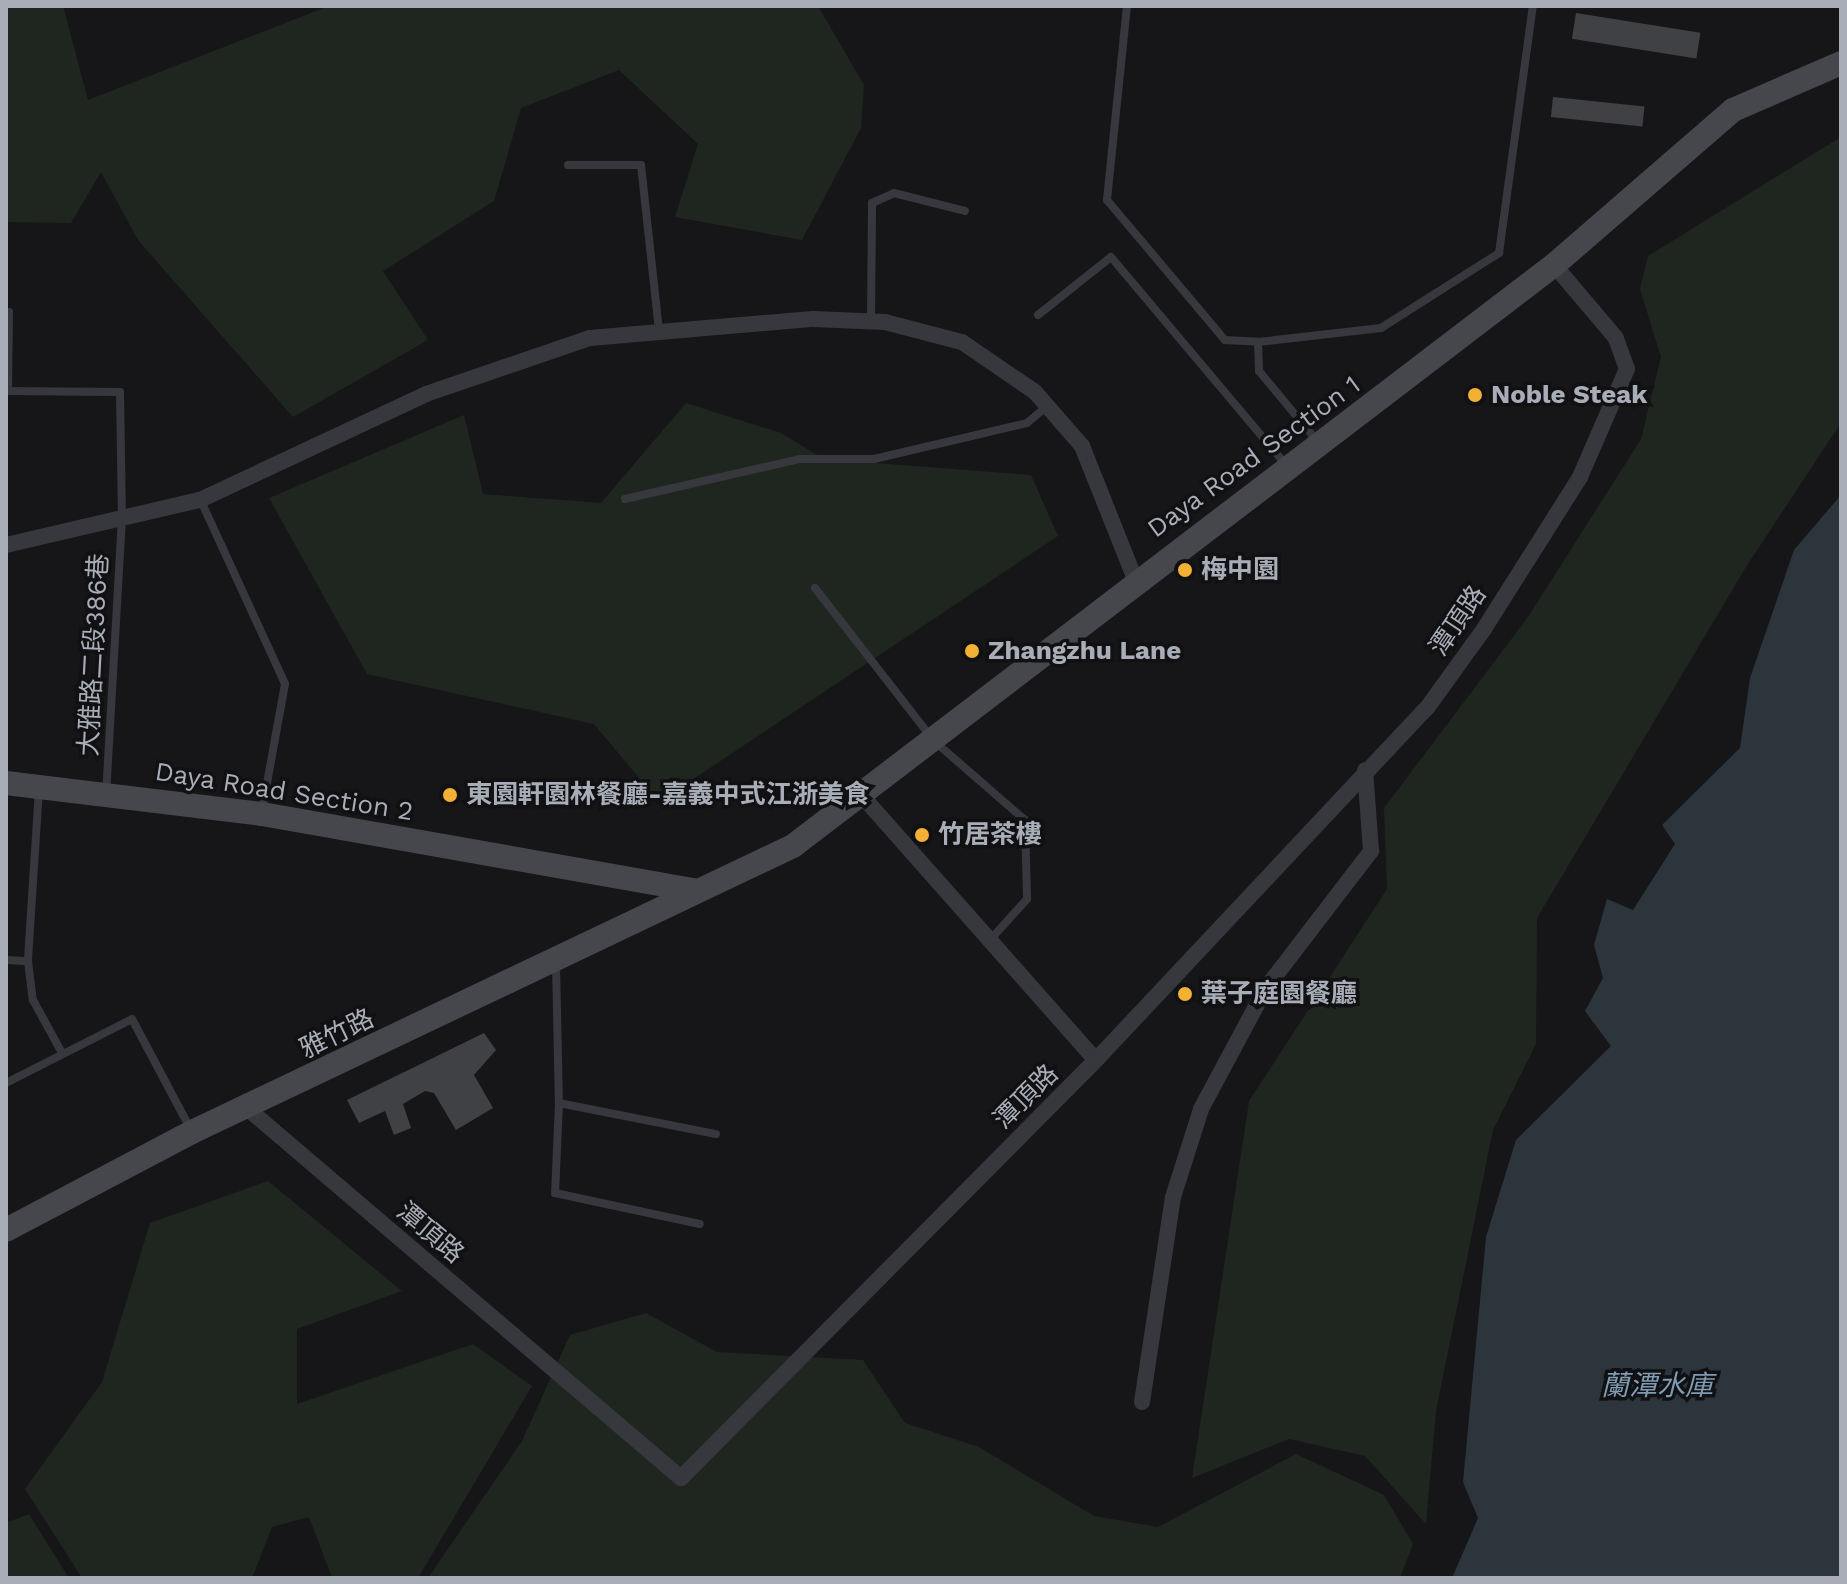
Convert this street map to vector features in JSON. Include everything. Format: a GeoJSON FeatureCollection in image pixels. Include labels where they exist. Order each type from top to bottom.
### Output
{"type":"FeatureCollection","features":[{"type":"Feature","properties":{"kind":"main road","name":"Daya Road Section 1"},"geometry":{"type":"LineString","coordinates":[[694,890],[793,846],[863,797],[1136,582],[1290,469],[1554,265],[1733,110],[1841,63]]}},
{"type":"Feature","properties":{"kind":"main road","name":"Daya Road Section 2"},"geometry":{"type":"LineString","coordinates":[[6,783],[262,814],[694,890]]}},
{"type":"Feature","properties":{"kind":"main road","name":"雅竹路"},"geometry":{"type":"LineString","coordinates":[[6,1230],[192,1132],[248,1109],[694,890]]}},
{"type":"Feature","properties":{"kind":"street","name":"潭頂路"},"geometry":{"type":"LineString","coordinates":[[248,1109],[681,1478],[1096,1060],[1365,770],[1427,708],[1484,629],[1580,477],[1627,369],[1616,338],[1554,265]]}},
{"type":"Feature","properties":{"kind":"street"},"geometry":{"type":"LineString","coordinates":[[6,545],[200,500],[426,394],[590,338],[659,331],[871,321],[962,342],[1048,406],[1082,446],[1136,582]]}},
{"type":"Feature","properties":{"kind":"street"},"geometry":{"type":"LineString","coordinates":[[1142,1402],[1173,1197],[1201,1109],[1266,988],[1371,851],[1365,770]]}},
{"type":"Feature","properties":{"kind":"street"},"geometry":{"type":"LineString","coordinates":[[863,797],[1096,1060]]}},
{"type":"Feature","properties":{"kind":"lane"},"geometry":{"type":"LineString","coordinates":[[1127,6],[1107,200],[1225,340],[1258,342],[1381,328],[1499,253],[1533,6]]}},
{"type":"Feature","properties":{"kind":"lane"},"geometry":{"type":"LineString","coordinates":[[568,165],[641,165],[659,331]]}},
{"type":"Feature","properties":{"kind":"lane"},"geometry":{"type":"LineString","coordinates":[[871,321],[872,203],[894,193],[965,211]]}},
{"type":"Feature","properties":{"kind":"lane"},"geometry":{"type":"LineString","coordinates":[[1038,315],[1111,257],[1290,469]]}},
{"type":"Feature","properties":{"kind":"lane"},"geometry":{"type":"LineString","coordinates":[[7,391],[9,312]]}},
{"type":"Feature","properties":{"kind":"lane"},"geometry":{"type":"LineString","coordinates":[[1258,342],[1259,371],[1321,445]]}},
{"type":"Feature","properties":{"kind":"lane","name":"大雅路二段386巷"},"geometry":{"type":"LineString","coordinates":[[7,391],[120,392],[122,518],[105,794]]}},
{"type":"Feature","properties":{"kind":"lane"},"geometry":{"type":"LineString","coordinates":[[625,499],[799,459],[874,459],[1027,423],[1048,406]]}},
{"type":"Feature","properties":{"kind":"lane"},"geometry":{"type":"LineString","coordinates":[[200,500],[285,684],[262,814]]}},
{"type":"Feature","properties":{"kind":"lane"},"geometry":{"type":"LineString","coordinates":[[815,588],[934,741],[1025,820],[1027,899],[990,940]]}},
{"type":"Feature","properties":{"kind":"lane"},"geometry":{"type":"LineString","coordinates":[[39,788],[28,961],[33,1000],[62,1053]]}},
{"type":"Feature","properties":{"kind":"lane"},"geometry":{"type":"LineString","coordinates":[[555,959],[559,1103],[555,1193],[700,1224]]}},
{"type":"Feature","properties":{"kind":"lane"},"geometry":{"type":"LineString","coordinates":[[6,960],[28,961]]}},
{"type":"Feature","properties":{"kind":"lane"},"geometry":{"type":"LineString","coordinates":[[6,1083],[132,1019],[192,1132]]}},
{"type":"Feature","properties":{"kind":"lane"},"geometry":{"type":"LineString","coordinates":[[559,1103],[716,1134]]}},
{"type":"Feature","properties":{"kind":"shaded area"},"geometry":{"type":"Polygon","coordinates":[[[6,6],[63,6],[88,100],[329,6],[818,6],[864,85],[861,128],[802,240],[675,217],[698,144],[619,70],[521,108],[494,201],[383,271],[428,340],[293,417],[138,240],[101,172],[71,223],[6,222],[6,6]]]}},
{"type":"Feature","properties":{"kind":"shaded area"},"geometry":{"type":"Polygon","coordinates":[[[1841,137],[1841,423],[1746,567],[1537,918],[1536,1044],[1493,1130],[1436,1411],[1426,1524],[1365,1456],[1289,1439],[1192,1478],[1249,1101],[1387,889],[1384,808],[1528,617],[1641,439],[1661,357],[1640,289],[1648,256],[1841,137]]]}},
{"type":"Feature","properties":{"kind":"shaded area"},"geometry":{"type":"Polygon","coordinates":[[[686,403],[781,433],[824,459],[1031,475],[1058,536],[659,802],[594,724],[367,674],[269,498],[464,415],[483,494],[601,503],[686,403]]]}},
{"type":"Feature","properties":{"kind":"shaded area"},"geometry":{"type":"Polygon","coordinates":[[[268,1181],[402,1291],[297,1329],[297,1404],[473,1344],[532,1386],[418,1578],[332,1578],[309,1517],[272,1527],[252,1578],[82,1578],[25,1489],[102,1382],[150,1223],[268,1181]]]}},
{"type":"Feature","properties":{"kind":"shaded area"},"geometry":{"type":"Polygon","coordinates":[[[646,1313],[717,1352],[863,1360],[905,1423],[979,1447],[1094,1516],[1158,1527],[1296,1454],[1384,1495],[1413,1544],[1400,1578],[428,1578],[522,1441],[570,1335],[646,1313]]]}},
{"type":"Feature","properties":{"kind":"shaded area"},"geometry":{"type":"Polygon","coordinates":[[[29,1514],[69,1578],[6,1578],[6,1523],[29,1514]]]}},
{"type":"Feature","properties":{"kind":"water","name":"蘭潭水庫"},"geometry":{"type":"Polygon","coordinates":[[[1841,495],[1841,1578],[1452,1578],[1478,1518],[1463,1482],[1486,1237],[1516,1140],[1611,1046],[1585,1011],[1603,978],[1594,945],[1607,899],[1633,910],[1675,844],[1662,825],[1740,748],[1750,678],[1794,550],[1841,495]]]}},
{"type":"Feature","properties":{"kind":"building"},"geometry":{"type":"Polygon","coordinates":[[[1576,13],[1700,33],[1696,58],[1572,39],[1576,13]]]}},
{"type":"Feature","properties":{"kind":"building"},"geometry":{"type":"Polygon","coordinates":[[[1553,97],[1644,107],[1642,127],[1551,117],[1553,97]]]}},
{"type":"Feature","properties":{"kind":"building"},"geometry":{"type":"Polygon","coordinates":[[[484,1033],[496,1050],[474,1075],[493,1108],[456,1130],[434,1093],[425,1091],[403,1104],[411,1128],[394,1135],[385,1111],[359,1123],[347,1100],[484,1033]]]}},
{"type":"Feature","properties":{"kind":"place","name":"Noble Steak"},"geometry":{"type":"Point","coordinates":[1475,395]}},
{"type":"Feature","properties":{"kind":"place","name":"梅中園"},"geometry":{"type":"Point","coordinates":[1185,570]}},
{"type":"Feature","properties":{"kind":"place","name":"Zhangzhu Lane"},"geometry":{"type":"Point","coordinates":[972,651]}},
{"type":"Feature","properties":{"kind":"place","name":"東園軒園林餐廳-嘉義中式江浙美食"},"geometry":{"type":"Point","coordinates":[450,795]}},
{"type":"Feature","properties":{"kind":"place","name":"竹居茶樓"},"geometry":{"type":"Point","coordinates":[922,835]}},
{"type":"Feature","properties":{"kind":"place","name":"葉子庭園餐廳"},"geometry":{"type":"Point","coordinates":[1185,994]}}]}
